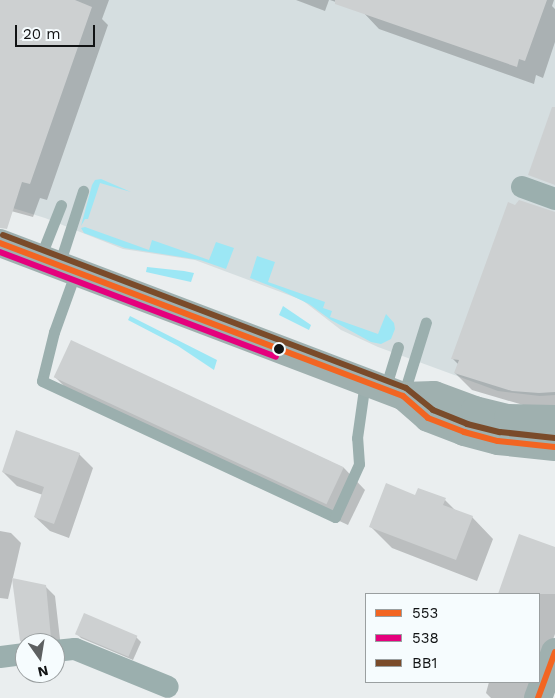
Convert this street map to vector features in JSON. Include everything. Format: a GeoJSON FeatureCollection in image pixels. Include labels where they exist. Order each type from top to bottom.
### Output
{"type":"FeatureCollection","features":[{"type":"Feature","properties":{"kind":"main road"},"geometry":{"type":"LineString","coordinates":[[0,243],[384,389],[428,418],[464,432],[498,441],[555,447]]}},
{"type":"Feature","properties":{"kind":"main road"},"geometry":{"type":"LineString","coordinates":[[384,389],[434,395],[475,410],[508,418],[555,420]]}},
{"type":"Feature","properties":{"kind":"main road"},"geometry":{"type":"LineString","coordinates":[[538,698],[555,652]]}},
{"type":"Feature","properties":{"kind":"street"},"geometry":{"type":"LineString","coordinates":[[522,187],[555,199]]}},
{"type":"Feature","properties":{"kind":"street"},"geometry":{"type":"LineString","coordinates":[[65,650],[75,649],[168,687]]}},
{"type":"Feature","properties":{"kind":"street"},"geometry":{"type":"LineString","coordinates":[[0,657],[15,655]]}},
{"type":"Feature","properties":{"kind":"lane"},"geometry":{"type":"LineString","coordinates":[[59,264],[83,191]]}},
{"type":"Feature","properties":{"kind":"lane"},"geometry":{"type":"LineString","coordinates":[[61,205],[54,332],[42,381],[335,517],[360,464],[357,438],[384,389],[426,322]]}},
{"type":"Feature","properties":{"kind":"lane"},"geometry":{"type":"LineString","coordinates":[[384,389],[398,347]]}},
{"type":"Feature","properties":{"kind":"shaded area"},"geometry":{"type":"Polygon","coordinates":[[[0,0],[555,0],[555,395],[540,396],[498,391],[378,347],[341,330],[302,300],[195,260],[123,249],[45,218],[0,204],[0,0]]]}},
{"type":"Feature","properties":{"kind":"shaded area"},"geometry":{"type":"Polygon","coordinates":[[[101,179],[131,192],[100,183],[88,219],[85,219],[81,226],[92,185],[95,180],[101,179]]]}},
{"type":"Feature","properties":{"kind":"shaded area"},"geometry":{"type":"Polygon","coordinates":[[[85,227],[149,250],[152,240],[209,260],[216,242],[234,248],[226,269],[200,260],[125,248],[84,233],[81,228],[85,227]]]}},
{"type":"Feature","properties":{"kind":"shaded area"},"geometry":{"type":"Polygon","coordinates":[[[257,256],[275,262],[268,282],[325,302],[323,308],[332,311],[330,317],[378,334],[386,314],[394,323],[395,329],[391,339],[381,344],[371,342],[331,320],[309,304],[250,278],[257,256]]]}},
{"type":"Feature","properties":{"kind":"shaded area"},"geometry":{"type":"Polygon","coordinates":[[[147,267],[194,273],[191,282],[146,272],[147,267]]]}},
{"type":"Feature","properties":{"kind":"shaded area"},"geometry":{"type":"Polygon","coordinates":[[[283,306],[311,325],[309,330],[279,315],[283,306]]]}},
{"type":"Feature","properties":{"kind":"shaded area"},"geometry":{"type":"Polygon","coordinates":[[[130,316],[217,360],[214,370],[178,346],[128,320],[130,316]]]}},
{"type":"Feature","properties":{"kind":"building"},"geometry":{"type":"Polygon","coordinates":[[[0,0],[75,0],[92,7],[30,184],[22,182],[7,229],[0,228],[0,0]]]}},
{"type":"Feature","properties":{"kind":"building"},"geometry":{"type":"Polygon","coordinates":[[[335,0],[547,0],[525,61],[519,59],[517,67],[335,4],[335,0]]]}},
{"type":"Feature","properties":{"kind":"building"},"geometry":{"type":"Polygon","coordinates":[[[552,107],[555,107],[555,185],[528,175],[552,107]]]}},
{"type":"Feature","properties":{"kind":"building"},"geometry":{"type":"Polygon","coordinates":[[[519,200],[555,212],[555,392],[512,391],[454,373],[459,360],[451,359],[508,202],[515,205],[519,200]]]}},
{"type":"Feature","properties":{"kind":"building"},"geometry":{"type":"Polygon","coordinates":[[[71,340],[344,467],[326,504],[54,377],[71,340]]]}},
{"type":"Feature","properties":{"kind":"building"},"geometry":{"type":"Polygon","coordinates":[[[16,430],[80,453],[54,524],[34,517],[44,487],[2,472],[16,430]]]}},
{"type":"Feature","properties":{"kind":"building"},"geometry":{"type":"Polygon","coordinates":[[[386,483],[415,495],[418,488],[446,498],[443,505],[473,516],[456,560],[369,527],[386,483]]]}},
{"type":"Feature","properties":{"kind":"building"},"geometry":{"type":"Polygon","coordinates":[[[519,534],[555,547],[555,594],[498,593],[519,534]]]}},
{"type":"Feature","properties":{"kind":"building"},"geometry":{"type":"Polygon","coordinates":[[[12,578],[46,585],[51,633],[19,633],[12,578]]]}},
{"type":"Feature","properties":{"kind":"building"},"geometry":{"type":"Polygon","coordinates":[[[84,613],[137,636],[128,657],[75,634],[84,613]]]}},
{"type":"Feature","properties":{"kind":"transit line","name":"BB1"},"geometry":{"type":"LineString","coordinates":[[3,235],[406,388],[433,410],[467,424],[500,432],[555,438]]}},
{"type":"Feature","properties":{"kind":"transit line","name":"553"},"geometry":{"type":"LineString","coordinates":[[0,243],[403,396],[428,418],[464,432],[498,441],[555,447]]}},
{"type":"Feature","properties":{"kind":"transit line","name":"538"},"geometry":{"type":"LineString","coordinates":[[0,252],[276,357]]}},
{"type":"Feature","properties":{"kind":"transit line","name":"553"},"geometry":{"type":"LineString","coordinates":[[538,698],[555,652]]}}]}
